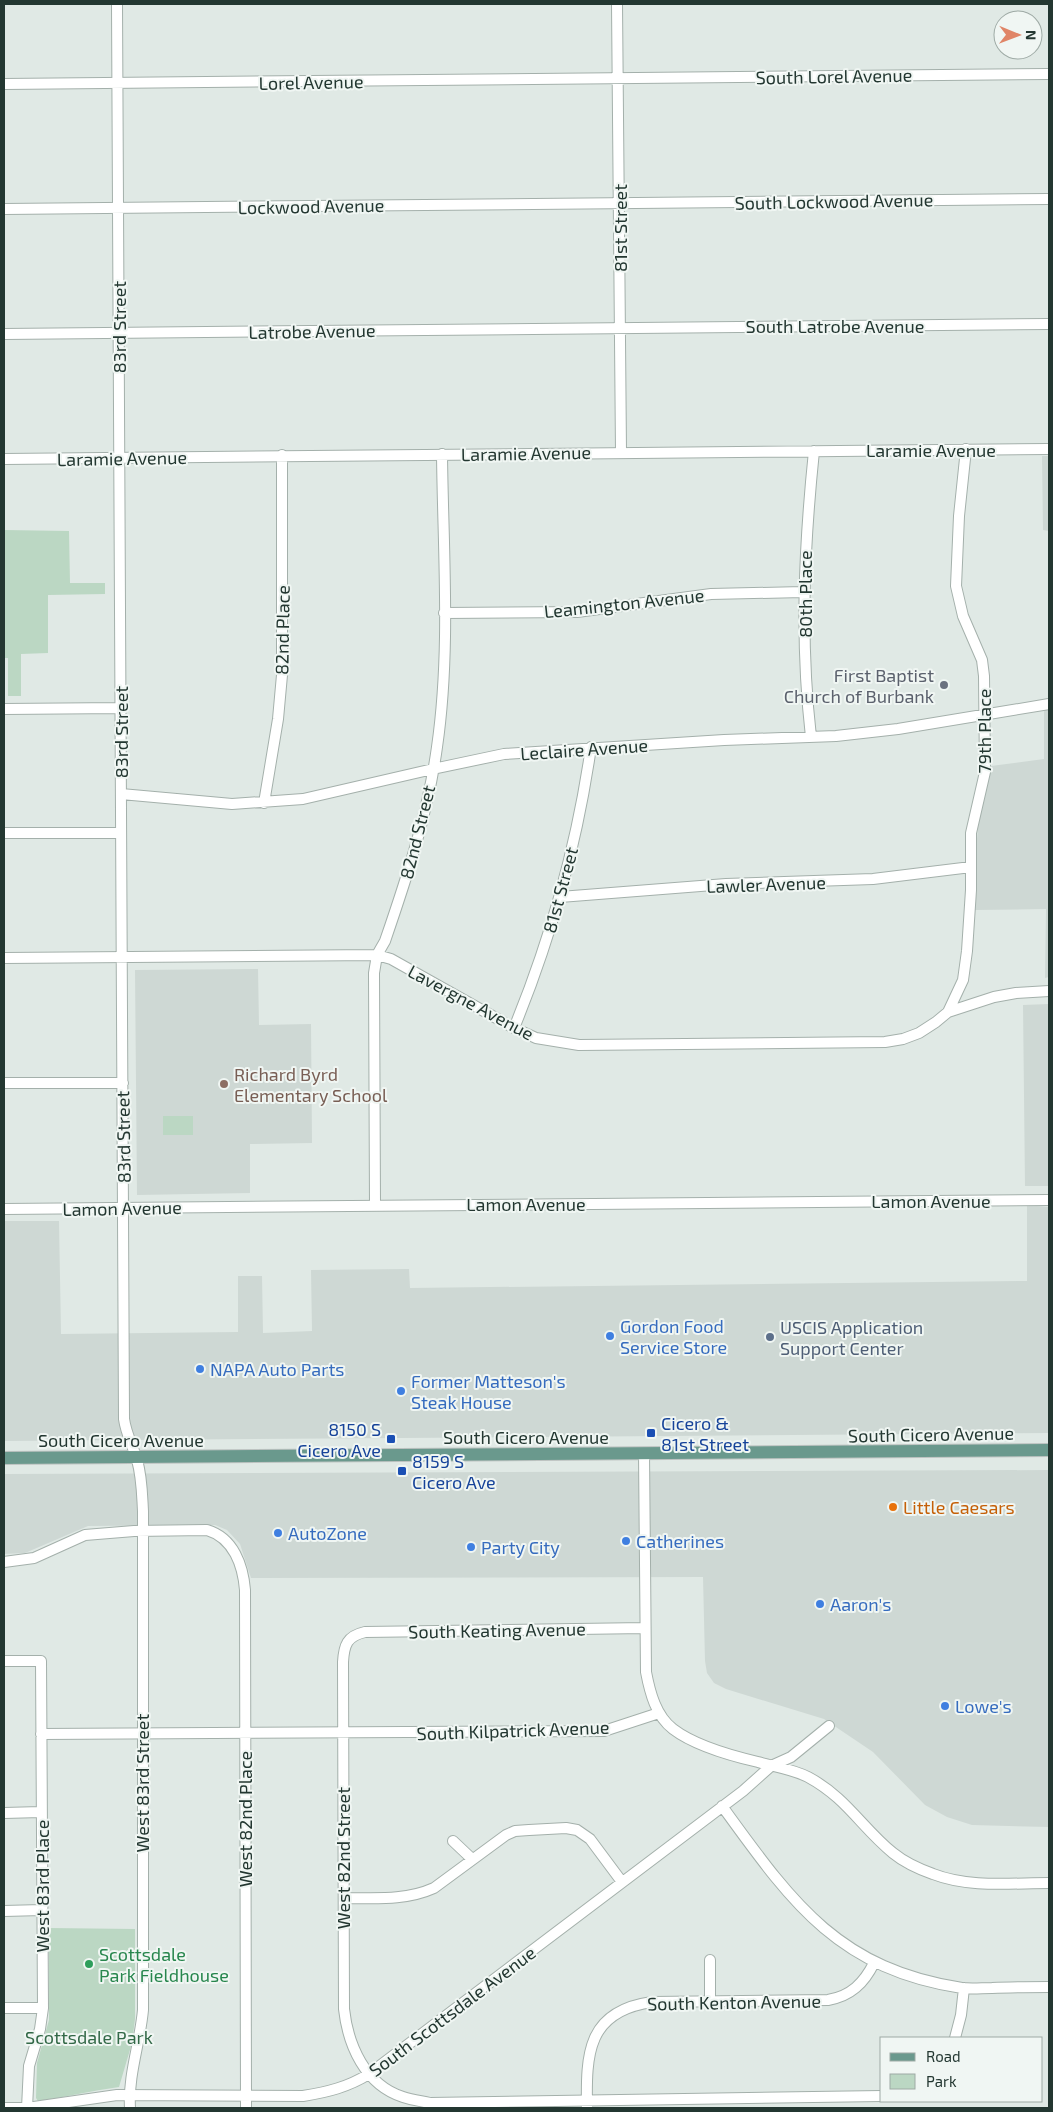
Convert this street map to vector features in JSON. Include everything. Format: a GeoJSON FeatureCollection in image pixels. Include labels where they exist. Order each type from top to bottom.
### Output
{"type":"FeatureCollection","features":[{"type":"Feature","properties":{"kind":"main road","name":"South Cicero Avenue"},"geometry":{"type":"LineString","coordinates":[[4,1458],[1049,1450]]}},
{"type":"Feature","properties":{"kind":"street","name":"83rd Street"},"geometry":{"type":"LineString","coordinates":[[117,4],[124,1419],[128,1438],[136,1457]]}},
{"type":"Feature","properties":{"kind":"street","name":"81st Street"},"geometry":{"type":"LineString","coordinates":[[617,4],[621,452]]}},
{"type":"Feature","properties":{"kind":"street","name":"South Lorel Avenue"},"geometry":{"type":"LineString","coordinates":[[618,79],[1049,74]]}},
{"type":"Feature","properties":{"kind":"street","name":"Lorel Avenue"},"geometry":{"type":"LineString","coordinates":[[4,84],[618,79]]}},
{"type":"Feature","properties":{"kind":"street","name":"South Lockwood Avenue"},"geometry":{"type":"LineString","coordinates":[[619,203],[1049,199]]}},
{"type":"Feature","properties":{"kind":"street","name":"Lockwood Avenue"},"geometry":{"type":"LineString","coordinates":[[4,209],[619,203]]}},
{"type":"Feature","properties":{"kind":"street","name":"South Latrobe Avenue"},"geometry":{"type":"LineString","coordinates":[[621,327],[1049,324]]}},
{"type":"Feature","properties":{"kind":"street","name":"Latrobe Avenue"},"geometry":{"type":"LineString","coordinates":[[4,334],[621,327]]}},
{"type":"Feature","properties":{"kind":"street","name":"79th Place"},"geometry":{"type":"LineString","coordinates":[[948,1012],[959,991],[965,968],[970,916],[972,825],[985,772],[982,660],[963,616],[956,586],[958,526],[966,449]]}},
{"type":"Feature","properties":{"kind":"street","name":"Laramie Avenue"},"geometry":{"type":"LineString","coordinates":[[4,459],[1049,449]]}},
{"type":"Feature","properties":{"kind":"street","name":"80th Place"},"geometry":{"type":"LineString","coordinates":[[811,737],[806,678],[803,592],[814,450]]}},
{"type":"Feature","properties":{"kind":"street","name":"82nd Street"},"geometry":{"type":"LineString","coordinates":[[375,1205],[374,973],[377,954],[385,941],[417,843],[433,769],[441,714],[444,613],[442,454]]}},
{"type":"Feature","properties":{"kind":"street","name":"82nd Place"},"geometry":{"type":"LineString","coordinates":[[264,803],[275,739],[282,675],[282,455]]}},
{"type":"Feature","properties":{"kind":"street","name":"Leamington Avenue"},"geometry":{"type":"LineString","coordinates":[[444,613],[577,612],[710,594],[803,592]]}},
{"type":"Feature","properties":{"kind":"street","name":"Leclaire Avenue"},"geometry":{"type":"LineString","coordinates":[[121,794],[232,804],[264,803],[303,799],[504,754],[592,747],[811,737],[898,729],[1049,704]]}},
{"type":"Feature","properties":{"kind":"street"},"geometry":{"type":"LineString","coordinates":[[4,708],[121,708]]}},
{"type":"Feature","properties":{"kind":"street","name":"81st Street"},"geometry":{"type":"LineString","coordinates":[[514,1028],[535,976],[560,897],[582,807],[592,747]]}},
{"type":"Feature","properties":{"kind":"street"},"geometry":{"type":"LineString","coordinates":[[4,833],[121,832]]}},
{"type":"Feature","properties":{"kind":"street","name":"Lawler Avenue"},"geometry":{"type":"LineString","coordinates":[[560,897],[726,884],[874,879],[971,866]]}},
{"type":"Feature","properties":{"kind":"street","name":"Lavergne Avenue"},"geometry":{"type":"LineString","coordinates":[[4,958],[377,954],[391,959],[514,1028],[536,1038],[579,1045],[885,1042],[903,1039],[919,1032],[948,1012],[994,997],[1016,993],[1049,991]]}},
{"type":"Feature","properties":{"kind":"street"},"geometry":{"type":"LineString","coordinates":[[4,1083],[122,1082]]}},
{"type":"Feature","properties":{"kind":"street","name":"Lamon Avenue"},"geometry":{"type":"LineString","coordinates":[[4,1209],[1049,1200]]}},
{"type":"Feature","properties":{"kind":"street"},"geometry":{"type":"LineString","coordinates":[[644,1453],[646,1672],[649,1686],[665,1722],[674,1730],[701,1744],[799,1773],[831,1791],[852,1809],[894,1854],[917,1868],[961,1882],[1049,1883]]}},
{"type":"Feature","properties":{"kind":"street","name":"West 83rd Street"},"geometry":{"type":"LineString","coordinates":[[130,2108],[129,2095],[132,2072],[140,2041],[143,2010],[143,1531],[141,1483],[136,1457]]}},
{"type":"Feature","properties":{"kind":"street","name":"West 82nd Place"},"geometry":{"type":"LineString","coordinates":[[143,1531],[207,1530],[216,1533],[230,1547],[241,1564],[244,1575],[246,2108]]}},
{"type":"Feature","properties":{"kind":"street"},"geometry":{"type":"LineString","coordinates":[[4,1562],[34,1558],[85,1535],[143,1531]]}},
{"type":"Feature","properties":{"kind":"street","name":"South Keating Avenue"},"geometry":{"type":"LineString","coordinates":[[351,1637],[357,1634],[375,1632],[645,1628]]}},
{"type":"Feature","properties":{"kind":"street","name":"West 82nd Street"},"geometry":{"type":"LineString","coordinates":[[351,1637],[346,1642],[343,1662],[344,2009],[346,2031],[359,2059],[369,2074]]}},
{"type":"Feature","properties":{"kind":"street","name":"West 83rd Place"},"geometry":{"type":"LineString","coordinates":[[4,1661],[40,1661],[43,2008],[40,2029],[29,2066],[27,2108]]}},
{"type":"Feature","properties":{"kind":"street","name":"South Kilpatrick Avenue"},"geometry":{"type":"LineString","coordinates":[[41,1734],[604,1731],[659,1712]]}},
{"type":"Feature","properties":{"kind":"street","name":"South Scottsdale Avenue"},"geometry":{"type":"LineString","coordinates":[[5,2108],[27,2108],[129,2095],[303,2096],[352,2085],[722,1806],[771,1766],[791,1756],[829,1726]]}},
{"type":"Feature","properties":{"kind":"street"},"geometry":{"type":"LineString","coordinates":[[722,1806],[783,1888],[801,1909],[823,1929],[874,1963],[922,1980],[964,1988],[1049,1987]]}},
{"type":"Feature","properties":{"kind":"street"},"geometry":{"type":"LineString","coordinates":[[4,1813],[41,1812]]}},
{"type":"Feature","properties":{"kind":"street"},"geometry":{"type":"LineString","coordinates":[[344,1898],[404,1898],[422,1894],[434,1888],[506,1835],[515,1831],[566,1828],[577,1830],[590,1840],[622,1882]]}},
{"type":"Feature","properties":{"kind":"street"},"geometry":{"type":"LineString","coordinates":[[453,1841],[472,1859]]}},
{"type":"Feature","properties":{"kind":"street"},"geometry":{"type":"LineString","coordinates":[[4,1911],[42,1910]]}},
{"type":"Feature","properties":{"kind":"street"},"geometry":{"type":"LineString","coordinates":[[710,1960],[710,2001]]}},
{"type":"Feature","properties":{"kind":"street","name":"South Kenton Avenue"},"geometry":{"type":"LineString","coordinates":[[587,2104],[587,2060],[592,2040],[615,2015],[627,2008],[646,2003],[828,2000],[849,1994],[858,1987],[874,1963]]}},
{"type":"Feature","properties":{"kind":"street"},"geometry":{"type":"LineString","coordinates":[[955,2037],[961,2015],[964,1988]]}},
{"type":"Feature","properties":{"kind":"street"},"geometry":{"type":"LineString","coordinates":[[4,2008],[43,2008]]}},
{"type":"Feature","properties":{"kind":"street"},"geometry":{"type":"LineString","coordinates":[[369,2074],[384,2087],[402,2097],[430,2103],[587,2104],[880,2096]]}},
{"type":"Feature","properties":{"kind":"shaded area"},"geometry":{"type":"Polygon","coordinates":[[[1042,456],[1049,456],[1049,531],[1043,530],[1042,456]]]}},
{"type":"Feature","properties":{"kind":"shaded area"},"geometry":{"type":"Polygon","coordinates":[[[1049,709],[1049,977],[1045,978],[1046,909],[975,910],[976,850],[979,817],[991,766],[1044,759],[1044,710],[1049,709]]]}},
{"type":"Feature","properties":{"kind":"shaded area","name":"Richard Byrd Elementary School"},"geometry":{"type":"Polygon","coordinates":[[[258,969],[259,1025],[311,1024],[312,1143],[250,1144],[250,1193],[137,1195],[135,970],[258,969]]]}},
{"type":"Feature","properties":{"kind":"shaded area"},"geometry":{"type":"Polygon","coordinates":[[[1049,1004],[1049,1186],[1025,1186],[1023,1005],[1049,1004]]]}},
{"type":"Feature","properties":{"kind":"shaded area"},"geometry":{"type":"Polygon","coordinates":[[[1027,1205],[1049,1207],[1049,1433],[4,1441],[4,1221],[59,1221],[61,1334],[238,1332],[238,1276],[262,1276],[263,1333],[312,1331],[311,1270],[409,1269],[410,1288],[1027,1281],[1027,1205]]]}},
{"type":"Feature","properties":{"kind":"shaded area"},"geometry":{"type":"Polygon","coordinates":[[[1049,1470],[1049,1827],[972,1825],[947,1817],[925,1805],[873,1752],[824,1719],[726,1689],[714,1683],[707,1673],[705,1661],[703,1577],[251,1578],[240,1544],[227,1530],[215,1525],[88,1526],[25,1553],[4,1554],[4,1474],[1049,1470]]]}},
{"type":"Feature","properties":{"kind":"green space"},"geometry":{"type":"Polygon","coordinates":[[[4,530],[69,531],[70,583],[105,583],[105,594],[48,595],[48,653],[21,654],[21,696],[8,696],[8,658],[4,658],[4,530]]]}},
{"type":"Feature","properties":{"kind":"green space"},"geometry":{"type":"Polygon","coordinates":[[[163,1116],[193,1116],[193,1135],[163,1135],[163,1116]]]}},
{"type":"Feature","properties":{"kind":"green space","name":"Scottsdale Park"},"geometry":{"type":"Polygon","coordinates":[[[49,1928],[135,1929],[135,2019],[132,2043],[119,2087],[38,2101],[36,2098],[37,2063],[49,2020],[49,1928]]]}},
{"type":"Feature","properties":{"kind":"place","name":"First Baptist Church of Burbank"},"geometry":{"type":"Point","coordinates":[944,685]}},
{"type":"Feature","properties":{"kind":"place","name":"Richard Byrd Elementary School"},"geometry":{"type":"Point","coordinates":[224,1084]}},
{"type":"Feature","properties":{"kind":"place","name":"Gordon Food Service Store"},"geometry":{"type":"Point","coordinates":[610,1336]}},
{"type":"Feature","properties":{"kind":"place","name":"USCIS Application Support Center"},"geometry":{"type":"Point","coordinates":[770,1337]}},
{"type":"Feature","properties":{"kind":"place","name":"NAPA Auto Parts"},"geometry":{"type":"Point","coordinates":[200,1369]}},
{"type":"Feature","properties":{"kind":"place","name":"Former Matteson's Steak House"},"geometry":{"type":"Point","coordinates":[401,1391]}},
{"type":"Feature","properties":{"kind":"place","name":"Cicero & 81st Street"},"geometry":{"type":"Point","coordinates":[651,1433]}},
{"type":"Feature","properties":{"kind":"place","name":"8150 S Cicero Ave"},"geometry":{"type":"Point","coordinates":[391,1439]}},
{"type":"Feature","properties":{"kind":"place","name":"8159 S Cicero Ave"},"geometry":{"type":"Point","coordinates":[402,1471]}},
{"type":"Feature","properties":{"kind":"place","name":"Little Caesars"},"geometry":{"type":"Point","coordinates":[893,1507]}},
{"type":"Feature","properties":{"kind":"place","name":"AutoZone"},"geometry":{"type":"Point","coordinates":[278,1533]}},
{"type":"Feature","properties":{"kind":"place","name":"Catherines"},"geometry":{"type":"Point","coordinates":[626,1541]}},
{"type":"Feature","properties":{"kind":"place","name":"Party City"},"geometry":{"type":"Point","coordinates":[471,1547]}},
{"type":"Feature","properties":{"kind":"place","name":"Aaron's"},"geometry":{"type":"Point","coordinates":[820,1604]}},
{"type":"Feature","properties":{"kind":"place","name":"Lowe's"},"geometry":{"type":"Point","coordinates":[945,1706]}},
{"type":"Feature","properties":{"kind":"place","name":"Scottsdale Park Fieldhouse"},"geometry":{"type":"Point","coordinates":[89,1964]}}]}
